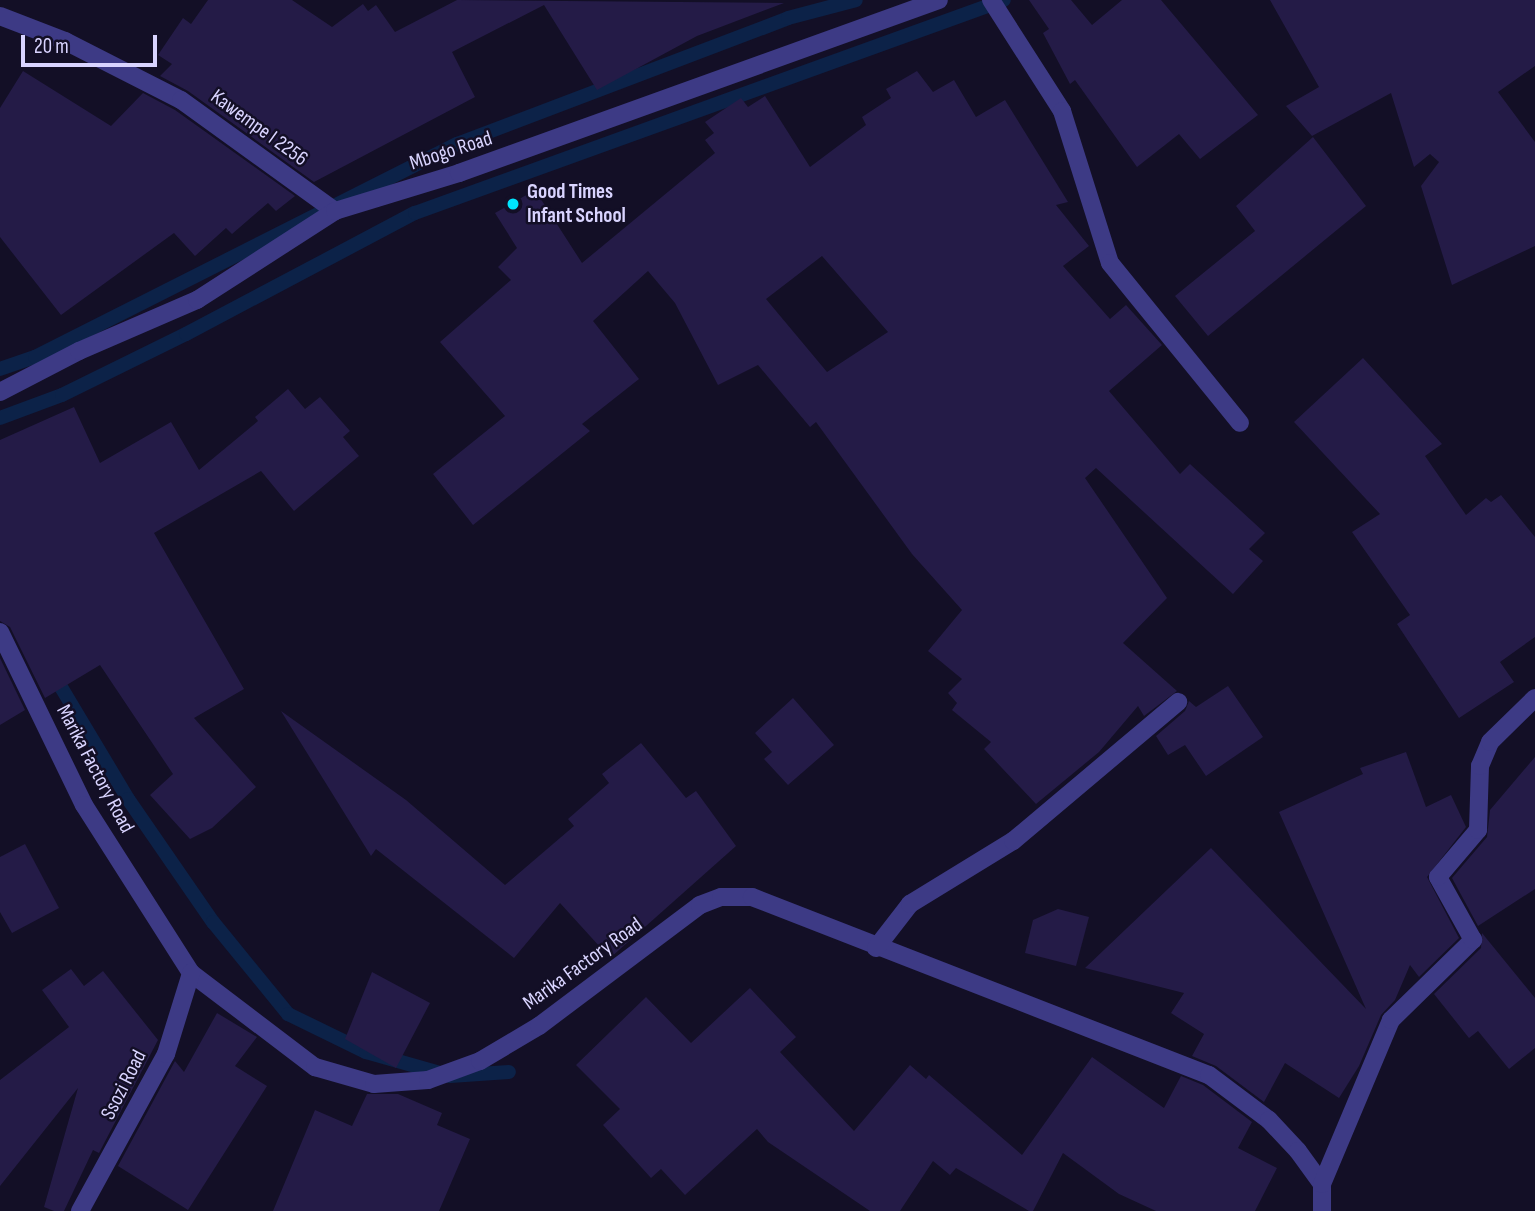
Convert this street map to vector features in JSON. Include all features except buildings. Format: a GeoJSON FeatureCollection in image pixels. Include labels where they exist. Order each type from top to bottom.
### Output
{"type":"FeatureCollection","features":[{"type":"Feature","properties":{"kind":"street","name":"Mbogo Road"},"geometry":{"type":"LineString","coordinates":[[0,392],[79,351],[197,300],[335,211],[459,173],[939,0]]}},
{"type":"Feature","properties":{"kind":"street"},"geometry":{"type":"LineString","coordinates":[[991,0],[1062,111],[1110,263],[1240,424]]}},
{"type":"Feature","properties":{"kind":"street","name":"Kawempe I 2256"},"geometry":{"type":"LineString","coordinates":[[0,16],[89,52],[181,100],[335,211]]}},
{"type":"Feature","properties":{"kind":"street","name":"Marika Factory Road"},"geometry":{"type":"LineString","coordinates":[[0,632],[84,805],[191,973],[314,1067],[374,1084],[428,1080],[480,1061],[539,1026],[700,905],[721,897],[752,897],[777,905],[876,948],[1209,1075],[1269,1120],[1322,1184]]}},
{"type":"Feature","properties":{"kind":"street"},"geometry":{"type":"LineString","coordinates":[[1322,1211],[1322,1184],[1391,1020],[1473,940],[1438,877],[1459,858],[1478,830],[1480,766],[1490,742],[1535,698]]}},
{"type":"Feature","properties":{"kind":"street"},"geometry":{"type":"LineString","coordinates":[[876,948],[910,904],[1013,841],[1178,702]]}},
{"type":"Feature","properties":{"kind":"street","name":"Ssozi Road"},"geometry":{"type":"LineString","coordinates":[[80,1211],[166,1054],[191,973]]}},
{"type":"Feature","properties":{"kind":"waterway"},"geometry":{"type":"LineString","coordinates":[[0,369],[35,357],[457,144],[788,18],[856,0]]}},
{"type":"Feature","properties":{"kind":"waterway"},"geometry":{"type":"LineString","coordinates":[[0,418],[62,395],[186,334],[415,213],[1004,0]]}},
{"type":"Feature","properties":{"kind":"waterway"},"geometry":{"type":"LineString","coordinates":[[52,672],[128,799],[213,922],[288,1014],[366,1052],[450,1076],[509,1072]]}},
{"type":"Feature","properties":{"kind":"place","name":"Good Times Infant School"},"geometry":{"type":"Point","coordinates":[513,204]}}]}
